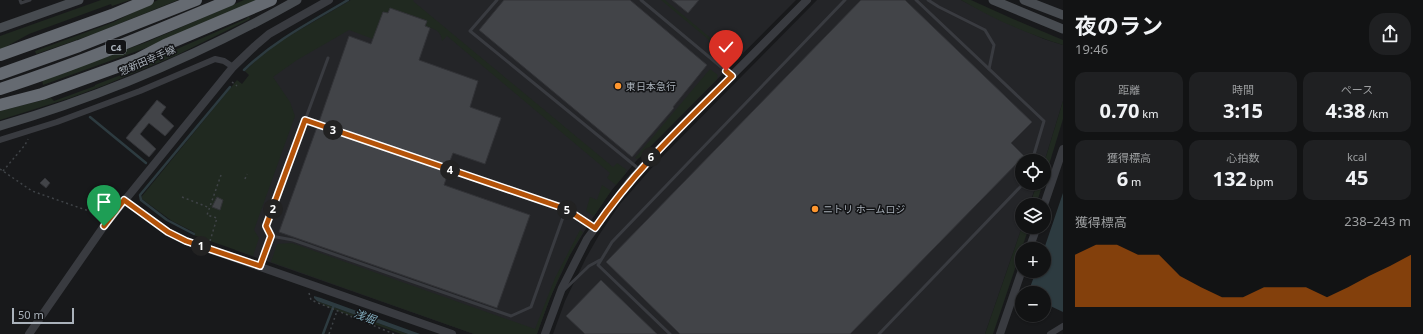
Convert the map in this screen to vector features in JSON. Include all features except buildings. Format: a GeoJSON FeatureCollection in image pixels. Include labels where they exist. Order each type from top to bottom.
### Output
{"type":"FeatureCollection","features":[{"type":"Feature","properties":{"kind":"highway"},"geometry":{"type":"LineString","coordinates":[[0,55],[112,15],[148,0]]}},
{"type":"Feature","properties":{"kind":"highway","name":"C4"},"geometry":{"type":"LineString","coordinates":[[0,74],[93,41],[196,0]]}},
{"type":"Feature","properties":{"kind":"highway","name":"C4"},"geometry":{"type":"LineString","coordinates":[[0,89],[100,53],[230,0]]}},
{"type":"Feature","properties":{"kind":"highway"},"geometry":{"type":"LineString","coordinates":[[0,105],[42,94],[136,60],[165,45],[271,0]]}},
{"type":"Feature","properties":{"kind":"main road"},"geometry":{"type":"LineString","coordinates":[[0,28],[79,0]]}},
{"type":"Feature","properties":{"kind":"main road","name":"惣新田幸手線"},"geometry":{"type":"LineString","coordinates":[[0,126],[72,103],[151,71],[246,27],[297,0]]}},
{"type":"Feature","properties":{"kind":"main road"},"geometry":{"type":"LineString","coordinates":[[993,0],[1063,29]]}},
{"type":"Feature","properties":{"kind":"main road"},"geometry":{"type":"LineString","coordinates":[[1024,0],[1063,15]]}},
{"type":"Feature","properties":{"kind":"street"},"geometry":{"type":"LineString","coordinates":[[29,334],[110,218],[233,67],[270,34],[329,0]]}},
{"type":"Feature","properties":{"kind":"street"},"geometry":{"type":"LineString","coordinates":[[545,334],[559,295],[587,239],[629,182],[807,0]]}},
{"type":"Feature","properties":{"kind":"street"},"geometry":{"type":"LineString","coordinates":[[0,140],[57,122],[140,92],[215,59],[224,61],[233,67]]}},
{"type":"Feature","properties":{"kind":"street"},"geometry":{"type":"LineString","coordinates":[[1046,198],[1063,149]]}},
{"type":"Feature","properties":{"kind":"street"},"geometry":{"type":"LineString","coordinates":[[124,200],[168,232],[186,241],[452,334]]}},
{"type":"Feature","properties":{"kind":"street"},"geometry":{"type":"LineString","coordinates":[[1000,334],[1019,278]]}},
{"type":"Feature","properties":{"kind":"street"},"geometry":{"type":"LineString","coordinates":[[1050,334],[1063,326]]}},
{"type":"Feature","properties":{"kind":"lane"},"geometry":{"type":"LineString","coordinates":[[20,0],[21,3],[30,0]]}},
{"type":"Feature","properties":{"kind":"lane"},"geometry":{"type":"LineString","coordinates":[[497,0],[470,31],[640,170]]}},
{"type":"Feature","properties":{"kind":"lane"},"geometry":{"type":"LineString","coordinates":[[641,0],[732,76]]}},
{"type":"Feature","properties":{"kind":"lane"},"geometry":{"type":"LineString","coordinates":[[670,334],[598,265],[612,242],[845,0]]}},
{"type":"Feature","properties":{"kind":"lane"},"geometry":{"type":"LineString","coordinates":[[916,0],[1044,121],[1034,154]]}},
{"type":"Feature","properties":{"kind":"lane"},"geometry":{"type":"LineString","coordinates":[[928,0],[985,30],[994,45],[989,69]]}},
{"type":"Feature","properties":{"kind":"lane"},"geometry":{"type":"LineString","coordinates":[[260,266],[271,236],[266,226],[328,58]]}},
{"type":"Feature","properties":{"kind":"lane"},"geometry":{"type":"LineString","coordinates":[[305,120],[566,209],[595,228]]}},
{"type":"Feature","properties":{"kind":"lane"},"geometry":{"type":"LineString","coordinates":[[879,334],[1017,190]]}},
{"type":"Feature","properties":{"kind":"lane"},"geometry":{"type":"LineString","coordinates":[[271,236],[293,240],[511,316],[531,307],[566,209]]}},
{"type":"Feature","properties":{"kind":"lane"},"geometry":{"type":"LineString","coordinates":[[559,295],[589,266],[601,260]]}},
{"type":"Feature","properties":{"kind":"path"},"geometry":{"type":"LineString","coordinates":[[230,81],[237,86]]}},
{"type":"Feature","properties":{"kind":"path"},"geometry":{"type":"LineString","coordinates":[[3,171],[25,145],[32,130]]}},
{"type":"Feature","properties":{"kind":"path"},"geometry":{"type":"LineString","coordinates":[[0,169],[32,191],[110,218]]}},
{"type":"Feature","properties":{"kind":"path"},"geometry":{"type":"LineString","coordinates":[[245,179],[247,174]]}},
{"type":"Feature","properties":{"kind":"path"},"geometry":{"type":"LineString","coordinates":[[209,243],[217,218],[207,215],[221,175]]}},
{"type":"Feature","properties":{"kind":"path"},"geometry":{"type":"LineString","coordinates":[[182,198],[210,208]]}},
{"type":"Feature","properties":{"kind":"path"},"geometry":{"type":"LineString","coordinates":[[308,283],[311,300],[394,334]]}},
{"type":"Feature","properties":{"kind":"path"},"geometry":{"type":"LineString","coordinates":[[328,334],[337,311]]}},
{"type":"Feature","properties":{"kind":"shaded area"},"geometry":{"type":"Polygon","coordinates":[[[101,0],[130,0],[112,6],[111,4],[29,34],[0,50],[0,36],[101,0]]]}},
{"type":"Feature","properties":{"kind":"shaded area"},"geometry":{"type":"Polygon","coordinates":[[[158,0],[178,0],[94,34],[36,54],[35,51],[114,22],[158,0]]]}},
{"type":"Feature","properties":{"kind":"shaded area"},"geometry":{"type":"Polygon","coordinates":[[[244,0],[261,0],[157,44],[43,85],[42,80],[147,42],[244,0]]]}},
{"type":"Feature","properties":{"kind":"shaded area"},"geometry":{"type":"Polygon","coordinates":[[[351,0],[796,0],[637,160],[611,191],[570,255],[550,298],[537,334],[474,334],[235,250],[275,132],[263,87],[245,71],[279,42],[351,0]]]}},
{"type":"Feature","properties":{"kind":"shaded area"},"geometry":{"type":"Polygon","coordinates":[[[351,0],[414,0],[413,1],[613,167],[617,163],[627,170],[625,172],[626,173],[616,185],[607,178],[610,173],[447,36],[442,41],[439,32],[425,26],[426,20],[390,8],[388,13],[383,12],[373,39],[349,30],[297,60],[273,77],[290,102],[295,116],[254,230],[259,238],[253,256],[193,235],[194,232],[172,221],[142,199],[142,196],[237,80],[242,84],[249,75],[245,71],[279,42],[351,0]]]}},
{"type":"Feature","properties":{"kind":"shaded area"},"geometry":{"type":"Polygon","coordinates":[[[661,0],[665,0],[737,60],[731,66],[724,60],[727,55],[661,0]]]}},
{"type":"Feature","properties":{"kind":"shaded area","name":"ニトリ ホームロジ"},"geometry":{"type":"Polygon","coordinates":[[[817,0],[961,0],[1002,21],[1044,39],[1063,45],[1063,101],[1047,154],[1015,154],[1015,190],[1034,190],[1032,198],[1015,198],[1015,234],[1020,234],[1017,242],[1015,242],[1015,247],[985,334],[553,334],[565,301],[599,235],[620,204],[657,162],[817,0]]]}},
{"type":"Feature","properties":{"kind":"shaded area"},"geometry":{"type":"Polygon","coordinates":[[[961,0],[971,0],[1063,40],[1063,45],[1011,26],[961,0]]]}},
{"type":"Feature","properties":{"kind":"shaded area"},"geometry":{"type":"Polygon","coordinates":[[[249,16],[250,19],[177,55],[70,98],[0,120],[0,111],[51,98],[54,101],[95,86],[141,67],[163,55],[246,19],[249,16]]]}},
{"type":"Feature","properties":{"kind":"shaded area"},"geometry":{"type":"Polygon","coordinates":[[[710,69],[718,75],[718,78],[639,158],[635,158],[710,69]]]}},
{"type":"Feature","properties":{"kind":"shaded area"},"geometry":{"type":"Polygon","coordinates":[[[1063,101],[1063,119],[1051,158],[1051,154],[1047,154],[1063,101]]]}},
{"type":"Feature","properties":{"kind":"shaded area"},"geometry":{"type":"Polygon","coordinates":[[[602,185],[611,191],[594,216],[586,211],[590,197],[597,200],[602,185]]]}},
{"type":"Feature","properties":{"kind":"shaded area"},"geometry":{"type":"Polygon","coordinates":[[[1035,190],[1041,190],[1038,198],[1032,198],[1035,190]]]}},
{"type":"Feature","properties":{"kind":"shaded area"},"geometry":{"type":"Polygon","coordinates":[[[580,230],[583,232],[557,282],[537,334],[474,334],[271,262],[277,244],[292,243],[535,329],[555,278],[580,230]]]}},
{"type":"Feature","properties":{"kind":"shaded area"},"geometry":{"type":"Polygon","coordinates":[[[1020,234],[1027,234],[1024,242],[1017,242],[1020,234]]]}},
{"type":"Feature","properties":{"kind":"shaded area"},"geometry":{"type":"Polygon","coordinates":[[[1015,247],[1015,269],[993,334],[985,334],[1015,247]]]}},
{"type":"Feature","properties":{"kind":"shaded area"},"geometry":{"type":"Polygon","coordinates":[[[313,298],[317,301],[408,334],[401,334],[330,308],[318,302],[313,298]]]}},
{"type":"Feature","properties":{"kind":"water"},"geometry":{"type":"Polygon","coordinates":[[[1063,193],[1063,312],[1051,306],[1051,286],[1031,286],[1033,278],[1051,278],[1051,242],[1046,242],[1049,234],[1051,234],[1051,228],[1063,193]]]}},
{"type":"Feature","properties":{"kind":"water","name":"浅堀"},"geometry":{"type":"Polygon","coordinates":[[[314,296],[420,334],[408,334],[317,301],[314,296]]]}},
{"type":"Feature","properties":{"kind":"waterway"},"geometry":{"type":"LineString","coordinates":[[244,70],[281,40],[348,0]]}},
{"type":"Feature","properties":{"kind":"waterway"},"geometry":{"type":"LineString","coordinates":[[194,234],[167,220],[141,200],[140,195],[230,87]]}},
{"type":"Feature","properties":{"kind":"waterway"},"geometry":{"type":"LineString","coordinates":[[90,117],[146,163]]}},
{"type":"Feature","properties":{"kind":"waterway"},"geometry":{"type":"LineString","coordinates":[[323,334],[334,305]]}},
{"type":"Feature","properties":{"kind":"place","name":"東日本急行"},"geometry":{"type":"Point","coordinates":[618,86]}},
{"type":"Feature","properties":{"kind":"place","name":"ニトリ ホームロジ"},"geometry":{"type":"Point","coordinates":[815,209]}},
{"type":"Feature","properties":{"kind":"route"},"geometry":{"type":"LineString","coordinates":[[104,226],[124,200],[168,232],[186,241],[260,266],[271,236],[266,226],[305,120],[566,209],[595,228],[629,182],[654,154],[732,76],[726,71]]}}]}
